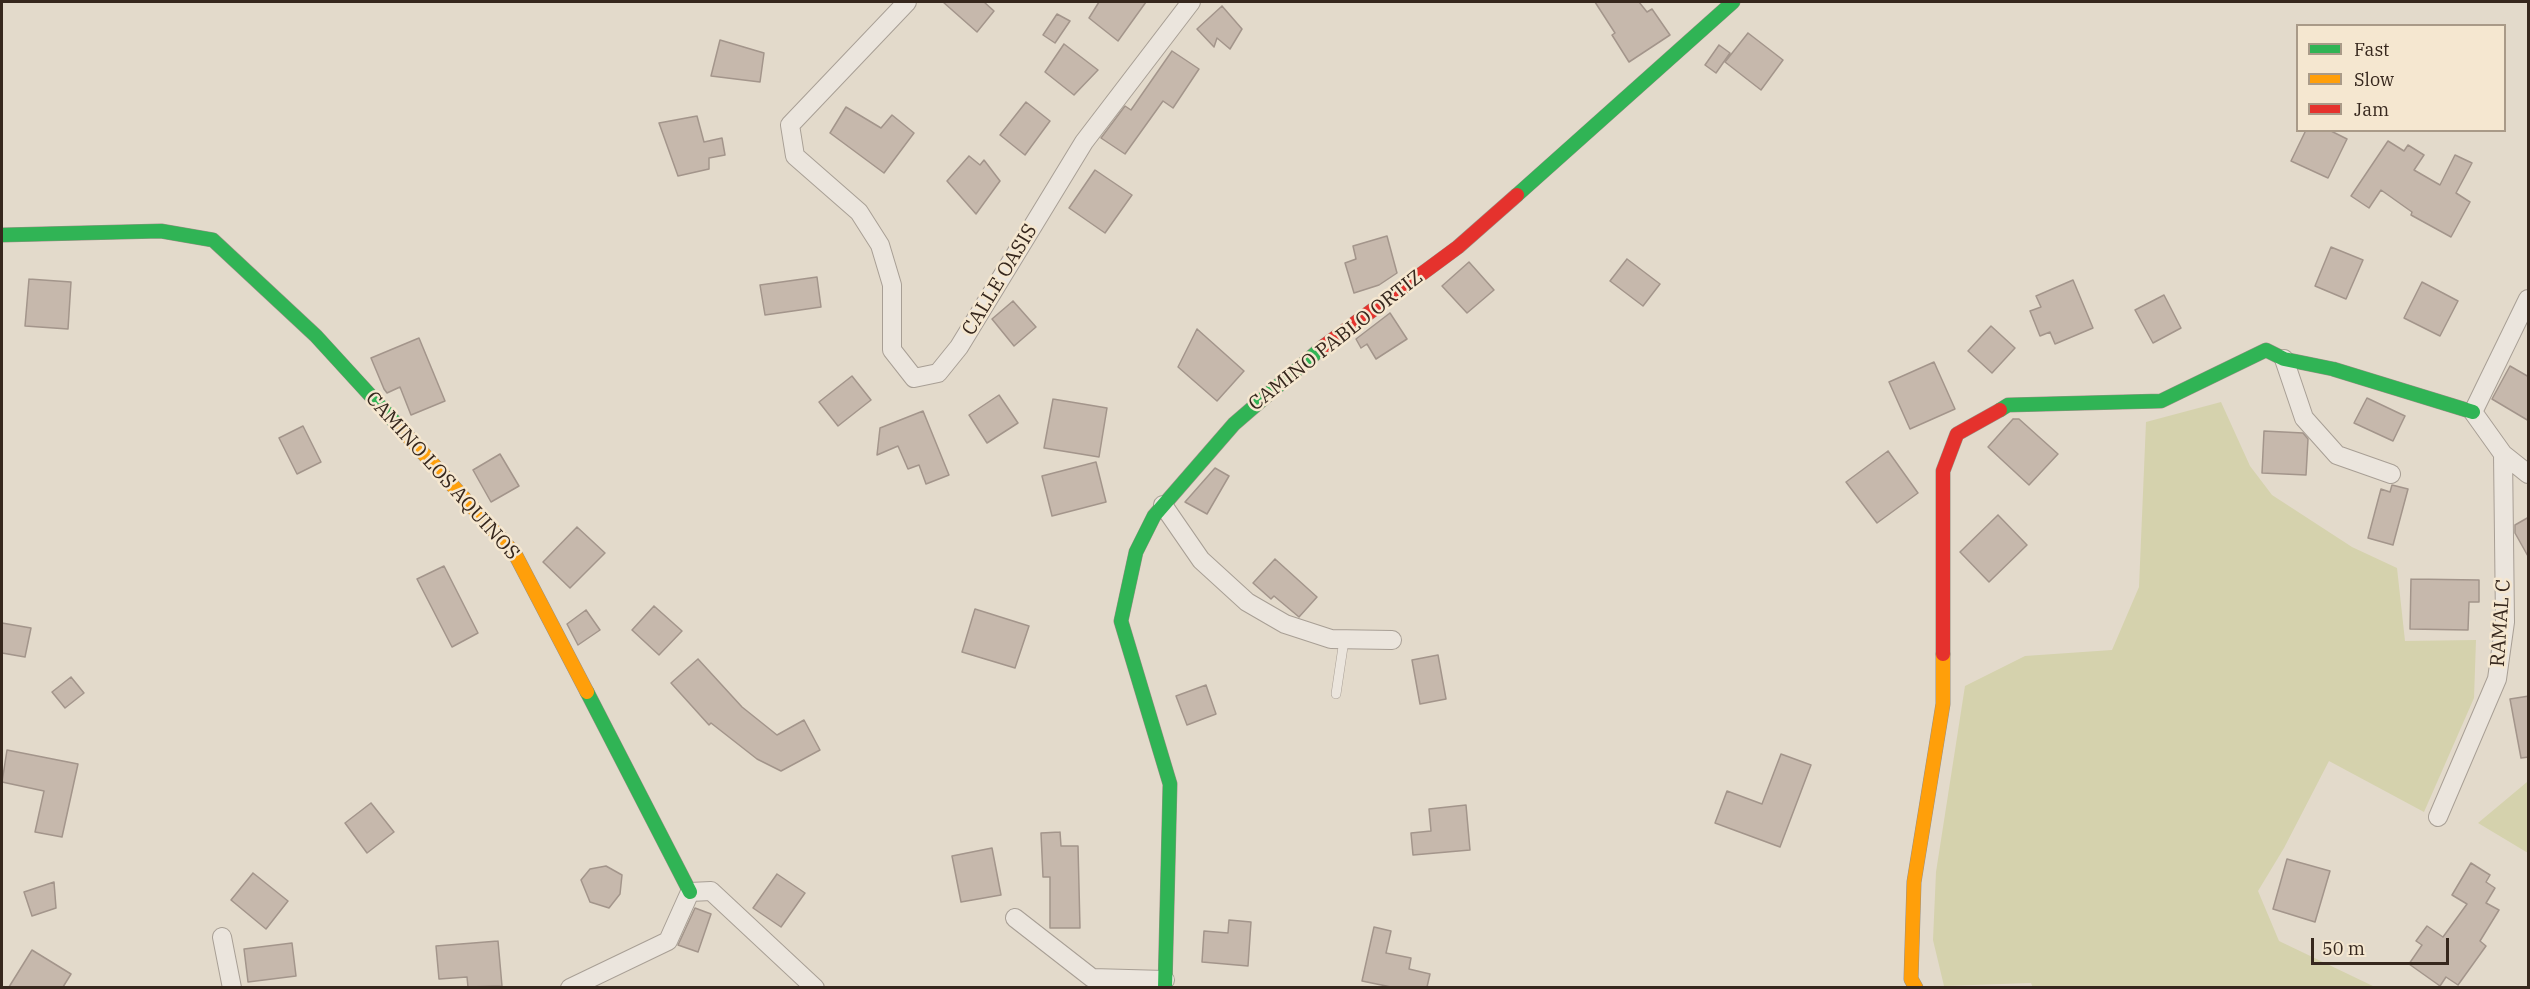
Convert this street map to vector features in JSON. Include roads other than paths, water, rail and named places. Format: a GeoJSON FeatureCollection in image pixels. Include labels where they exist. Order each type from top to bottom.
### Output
{"type":"FeatureCollection","features":[{"type":"Feature","properties":{"kind":"street","name":"CALLE OASIS"},"geometry":{"type":"LineString","coordinates":[[907,2],[790,125],[795,156],[859,212],[880,245],[892,285],[892,350],[914,378],[938,373],[959,347],[1084,142],[1191,2]]}},
{"type":"Feature","properties":{"kind":"street","name":"CAMINO PABLO ORTIZ"},"geometry":{"type":"LineString","coordinates":[[1165,984],[1170,784],[1120,621],[1136,552],[1154,516],[1234,424],[1351,325],[1458,247],[1733,2]]}},
{"type":"Feature","properties":{"kind":"street","name":"CAMINO LOS AQUINOS"},"geometry":{"type":"LineString","coordinates":[[2,235],[161,231],[213,240],[316,336],[516,554],[690,892]]}},
{"type":"Feature","properties":{"kind":"street"},"geometry":{"type":"LineString","coordinates":[[2473,412],[2529,299]]}},
{"type":"Feature","properties":{"kind":"street"},"geometry":{"type":"LineString","coordinates":[[1916,987],[1911,979],[1914,882],[1943,704],[1943,471],[1957,434],[2008,405],[2161,401],[2266,350],[2284,359],[2333,369],[2473,412],[2503,454],[2529,474]]}},
{"type":"Feature","properties":{"kind":"street"},"geometry":{"type":"LineString","coordinates":[[2284,359],[2304,417],[2337,455],[2391,474]]}},
{"type":"Feature","properties":{"kind":"street","name":"RAMAL C"},"geometry":{"type":"LineString","coordinates":[[2438,817],[2497,679],[2505,622],[2503,454]]}},
{"type":"Feature","properties":{"kind":"street"},"geometry":{"type":"LineString","coordinates":[[1163,506],[1201,560],[1247,602],[1285,624],[1331,639],[1392,640]]}},
{"type":"Feature","properties":{"kind":"street"},"geometry":{"type":"LineString","coordinates":[[570,987],[668,941],[690,892],[711,891],[815,987]]}},
{"type":"Feature","properties":{"kind":"street"},"geometry":{"type":"LineString","coordinates":[[1015,918],[1092,978],[1165,984]]}},
{"type":"Feature","properties":{"kind":"street"},"geometry":{"type":"LineString","coordinates":[[222,937],[232,987]]}},
{"type":"Feature","properties":{"kind":"lane"},"geometry":{"type":"LineString","coordinates":[[1336,694],[1344,640]]}}]}
